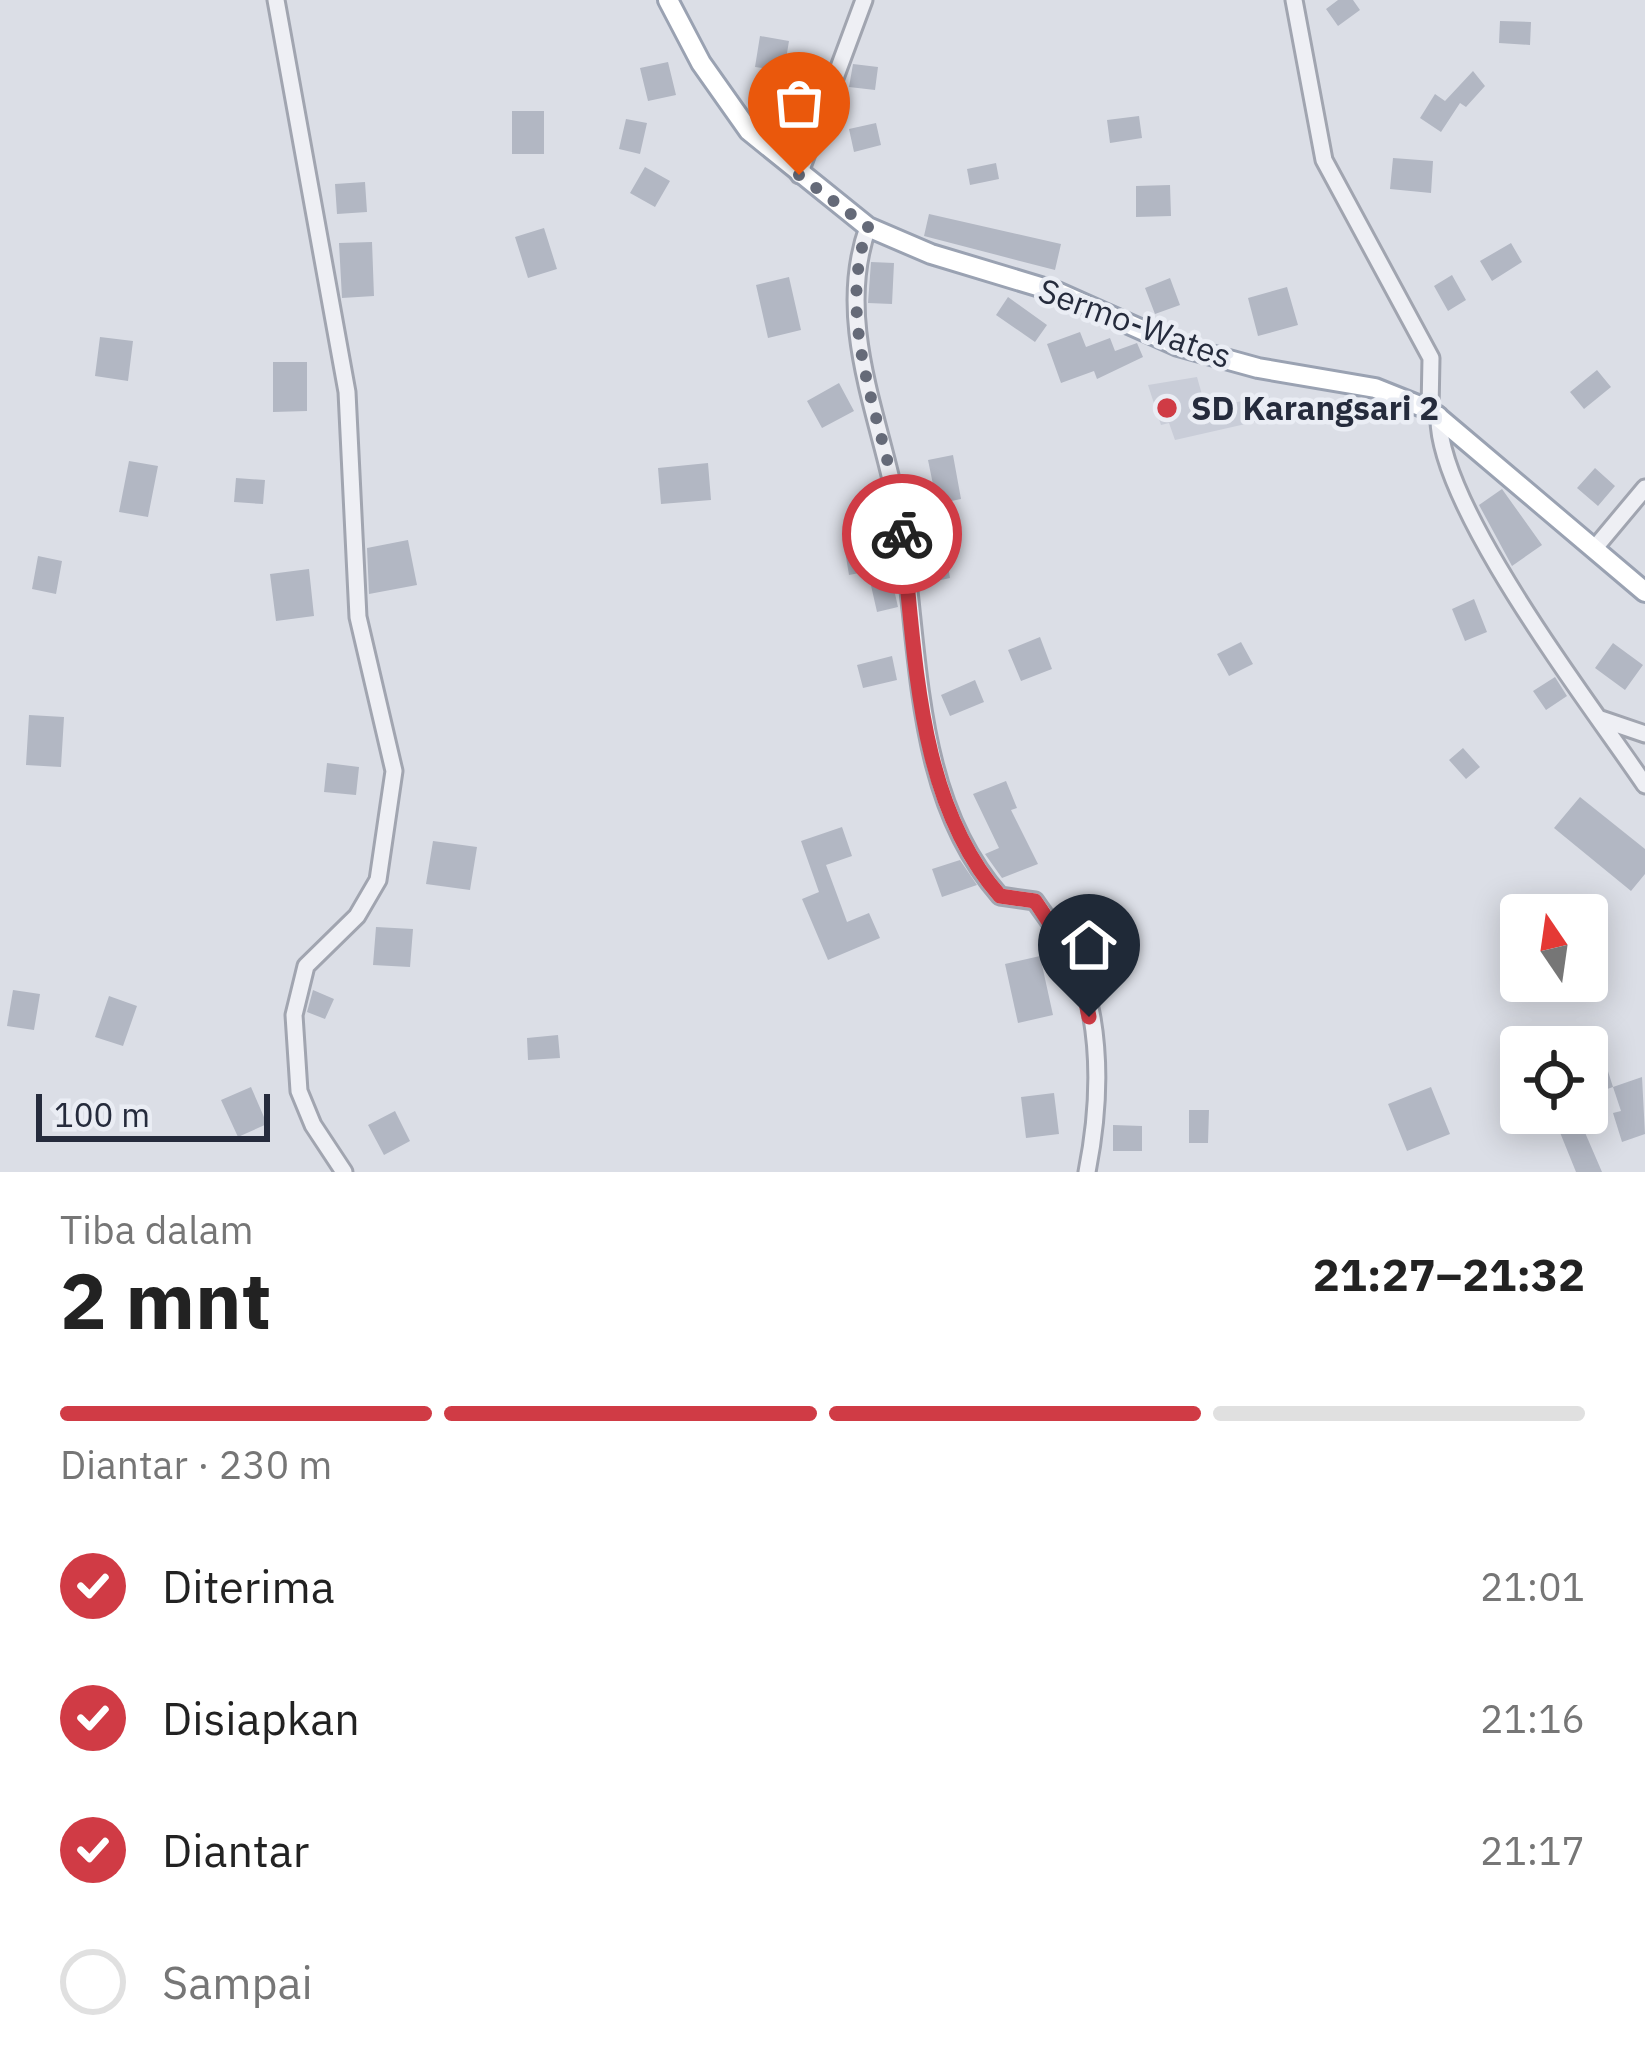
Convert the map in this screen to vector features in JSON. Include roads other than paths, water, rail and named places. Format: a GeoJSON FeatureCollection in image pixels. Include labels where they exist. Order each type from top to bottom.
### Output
{"type":"FeatureCollection","features":[{"type":"Feature","properties":{"kind":"main road","name":"Sermo-Wates"},"geometry":{"type":"LineString","coordinates":[[668,0],[701,63],[749,131],[868,227],[931,254],[1058,292],[1178,346],[1258,368],[1375,388],[1434,412],[1645,592]]}},
{"type":"Feature","properties":{"kind":"street"},"geometry":{"type":"LineString","coordinates":[[276,0],[347,392],[358,617],[394,770],[378,880],[357,916],[306,966],[294,1015],[299,1091],[313,1126],[344,1172]]}},
{"type":"Feature","properties":{"kind":"street"},"geometry":{"type":"LineString","coordinates":[[799,175],[864,0]]}},
{"type":"Feature","properties":{"kind":"street"},"geometry":{"type":"LineString","coordinates":[[1294,0],[1324,160],[1430,358],[1441,458],[1475,527],[1645,785]]}},
{"type":"Feature","properties":{"kind":"street"},"geometry":{"type":"LineString","coordinates":[[868,227],[855,291],[861,354],[900,519],[928,742],[973,865],[1000,896],[1035,901],[1084,981],[1095,1053],[1097,1120],[1087,1172]]}},
{"type":"Feature","properties":{"kind":"street"},"geometry":{"type":"LineString","coordinates":[[1594,549],[1645,488]]}},
{"type":"Feature","properties":{"kind":"street"},"geometry":{"type":"LineString","coordinates":[[1601,719],[1645,734]]}},
{"type":"Feature","properties":{"kind":"place","name":"SD Karangsari 2"},"geometry":{"type":"Point","coordinates":[1167,408]}}]}
